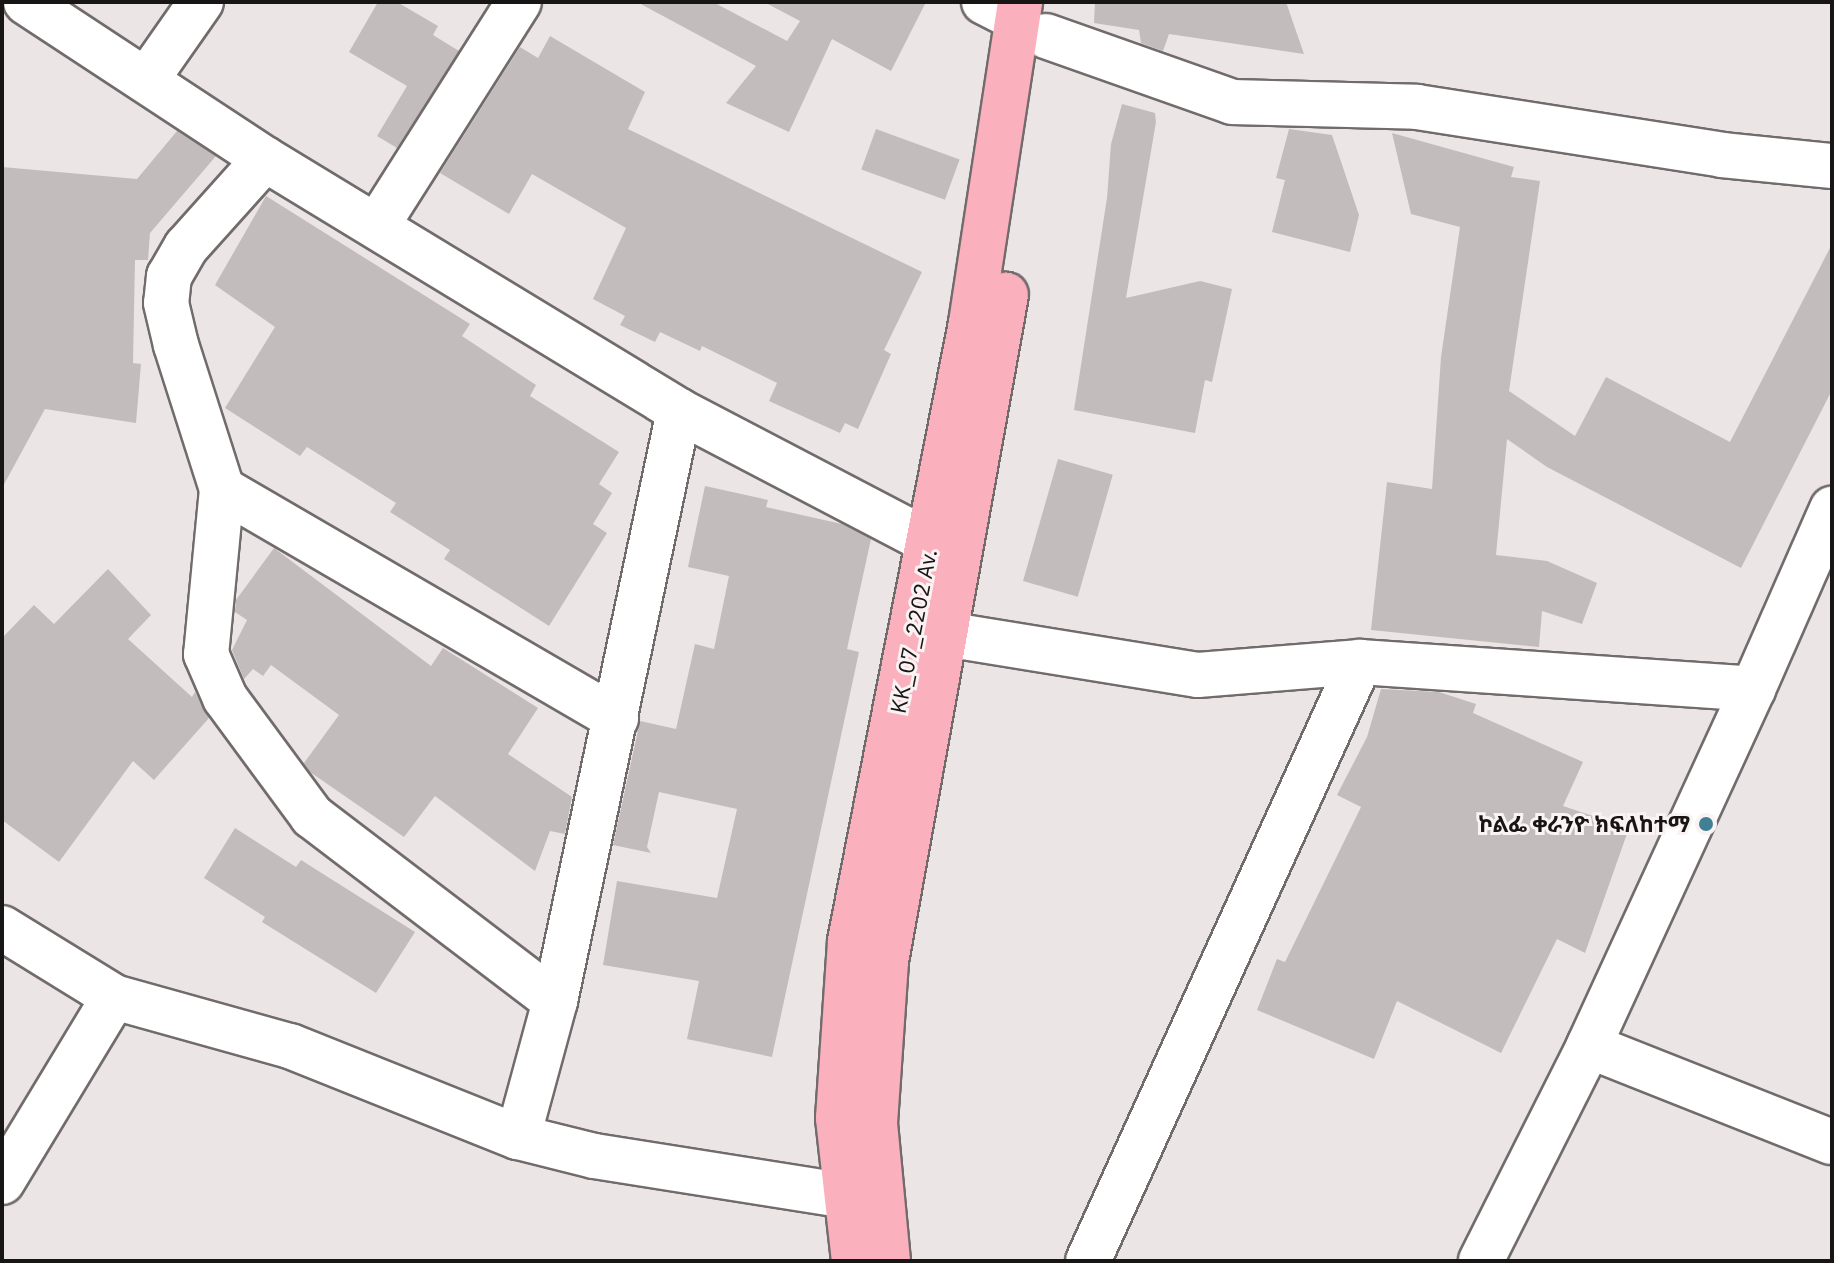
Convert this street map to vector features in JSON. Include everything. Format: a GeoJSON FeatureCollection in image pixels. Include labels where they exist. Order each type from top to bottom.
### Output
{"type":"FeatureCollection","features":[{"type":"Feature","properties":{"kind":"main road","name":"KK_07_2202 Av."},"geometry":{"type":"LineString","coordinates":[[854,1261],[838,1118],[850,941],[971,323],[1023,12]]}},
{"type":"Feature","properties":{"kind":"main road"},"geometry":{"type":"LineString","coordinates":[[888,1261],[875,1123],[886,961],[1001,330],[1023,12]]}},
{"type":"Feature","properties":{"kind":"street"},"geometry":{"type":"LineString","coordinates":[[26,2],[265,159],[378,224],[679,411],[930,542]]}},
{"type":"Feature","properties":{"kind":"street"},"geometry":{"type":"LineString","coordinates":[[147,79],[201,2]]}},
{"type":"Feature","properties":{"kind":"street"},"geometry":{"type":"LineString","coordinates":[[378,224],[519,2]]}},
{"type":"Feature","properties":{"kind":"street"},"geometry":{"type":"LineString","coordinates":[[1023,12],[1232,102],[1417,107],[1722,155],[1832,166]]}},
{"type":"Feature","properties":{"kind":"street"},"geometry":{"type":"LineString","coordinates":[[265,159],[186,247],[169,276],[166,303],[176,345],[222,489],[206,654],[225,698],[312,816],[555,1001]]}},
{"type":"Feature","properties":{"kind":"street"},"geometry":{"type":"LineString","coordinates":[[518,1137],[555,1001],[679,411]]}},
{"type":"Feature","properties":{"kind":"street"},"geometry":{"type":"LineString","coordinates":[[222,489],[616,718]]}},
{"type":"Feature","properties":{"kind":"street"},"geometry":{"type":"LineString","coordinates":[[1481,1261],[1589,1046],[1832,509]]}},
{"type":"Feature","properties":{"kind":"street"},"geometry":{"type":"LineString","coordinates":[[945,634],[1198,675],[1360,662],[1753,689]]}},
{"type":"Feature","properties":{"kind":"street"},"geometry":{"type":"LineString","coordinates":[[1088,1261],[1360,662]]}},
{"type":"Feature","properties":{"kind":"street"},"geometry":{"type":"LineString","coordinates":[[2,928],[114,997],[290,1046],[518,1137],[594,1156],[846,1196]]}},
{"type":"Feature","properties":{"kind":"street"},"geometry":{"type":"LineString","coordinates":[[2,1182],[114,997]]}},
{"type":"Feature","properties":{"kind":"street"},"geometry":{"type":"LineString","coordinates":[[1589,1046],[1832,1142]]}},
{"type":"Feature","properties":{"kind":"building"},"geometry":{"type":"Polygon","coordinates":[[[378,2],[397,2],[438,26],[433,35],[459,51],[397,148],[377,136],[407,86],[349,52],[378,2]]]}},
{"type":"Feature","properties":{"kind":"building"},"geometry":{"type":"Polygon","coordinates":[[[637,2],[713,2],[787,41],[800,21],[764,2],[926,2],[891,71],[832,39],[789,132],[726,103],[756,66],[637,2]]]}},
{"type":"Feature","properties":{"kind":"building"},"geometry":{"type":"Polygon","coordinates":[[[1095,2],[1286,2],[1304,54],[1169,34],[1163,51],[1141,43],[1139,30],[1094,23],[1095,2]]]}},
{"type":"Feature","properties":{"kind":"building"},"geometry":{"type":"Polygon","coordinates":[[[550,36],[645,92],[628,129],[922,272],[884,350],[891,354],[858,429],[845,423],[840,433],[769,401],[777,383],[702,346],[700,351],[660,332],[655,342],[620,325],[625,316],[593,299],[626,228],[532,174],[509,214],[440,173],[520,47],[538,58],[550,36]]]}},
{"type":"Feature","properties":{"kind":"building"},"geometry":{"type":"Polygon","coordinates":[[[1122,104],[1155,113],[1156,122],[1126,298],[1200,281],[1232,289],[1212,382],[1205,380],[1195,433],[1074,410],[1107,198],[1111,144],[1122,104]]]}},
{"type":"Feature","properties":{"kind":"building"},"geometry":{"type":"Polygon","coordinates":[[[876,129],[960,159],[945,200],[861,169],[876,129]]]}},
{"type":"Feature","properties":{"kind":"building"},"geometry":{"type":"Polygon","coordinates":[[[1289,129],[1332,135],[1359,215],[1350,252],[1272,232],[1285,180],[1276,178],[1289,129]]]}},
{"type":"Feature","properties":{"kind":"building"},"geometry":{"type":"Polygon","coordinates":[[[177,131],[216,156],[150,233],[148,260],[135,260],[133,363],[141,364],[136,423],[45,409],[2,488],[2,167],[137,179],[177,131]]]}},
{"type":"Feature","properties":{"kind":"building"},"geometry":{"type":"Polygon","coordinates":[[[1392,133],[1514,167],[1511,177],[1540,181],[1509,391],[1575,436],[1606,377],[1730,442],[1832,244],[1832,390],[1741,568],[1547,467],[1507,439],[1496,555],[1547,561],[1597,583],[1582,624],[1542,611],[1539,647],[1371,630],[1387,482],[1432,489],[1441,357],[1460,227],[1411,214],[1392,133]]]}},
{"type":"Feature","properties":{"kind":"building"},"geometry":{"type":"Polygon","coordinates":[[[266,196],[470,324],[462,336],[536,385],[530,396],[619,452],[599,484],[612,493],[593,524],[607,533],[549,626],[444,559],[450,550],[390,512],[396,503],[307,447],[300,456],[225,408],[275,327],[215,285],[266,196]]]}},
{"type":"Feature","properties":{"kind":"building"},"geometry":{"type":"Polygon","coordinates":[[[1058,459],[1113,475],[1078,597],[1023,581],[1058,459]]]}},
{"type":"Feature","properties":{"kind":"building"},"geometry":{"type":"Polygon","coordinates":[[[705,486],[768,500],[766,507],[842,524],[871,539],[847,649],[859,652],[772,1057],[687,1039],[699,981],[603,965],[617,881],[717,898],[737,809],[659,792],[647,847],[651,853],[613,845],[640,721],[676,729],[695,644],[714,649],[729,576],[688,567],[705,486]]]}},
{"type":"Feature","properties":{"kind":"building"},"geometry":{"type":"Polygon","coordinates":[[[274,548],[431,666],[443,648],[538,708],[508,754],[572,797],[565,834],[550,831],[535,871],[435,796],[404,837],[310,772],[304,763],[339,715],[271,665],[263,676],[253,669],[244,679],[232,650],[247,620],[235,612],[236,600],[274,548]]]}},
{"type":"Feature","properties":{"kind":"building"},"geometry":{"type":"Polygon","coordinates":[[[108,569],[151,615],[128,639],[192,697],[195,692],[209,718],[154,780],[133,761],[59,862],[2,820],[2,638],[34,605],[54,624],[108,569]]]}},
{"type":"Feature","properties":{"kind":"building"},"geometry":{"type":"Polygon","coordinates":[[[1381,689],[1439,692],[1476,704],[1473,713],[1583,762],[1563,806],[1629,828],[1585,953],[1557,939],[1501,1053],[1397,1001],[1374,1059],[1257,1010],[1277,959],[1285,962],[1361,807],[1337,795],[1367,737],[1381,689]]]}},
{"type":"Feature","properties":{"kind":"building"},"geometry":{"type":"Polygon","coordinates":[[[235,828],[296,867],[301,860],[415,932],[376,993],[262,922],[265,917],[204,878],[235,828]]]}},
{"type":"Feature","properties":{"kind":"place","name":"ኮልፌ ቀራንዮ ክፍለከተማ"},"geometry":{"type":"Point","coordinates":[1706,824]}}]}
